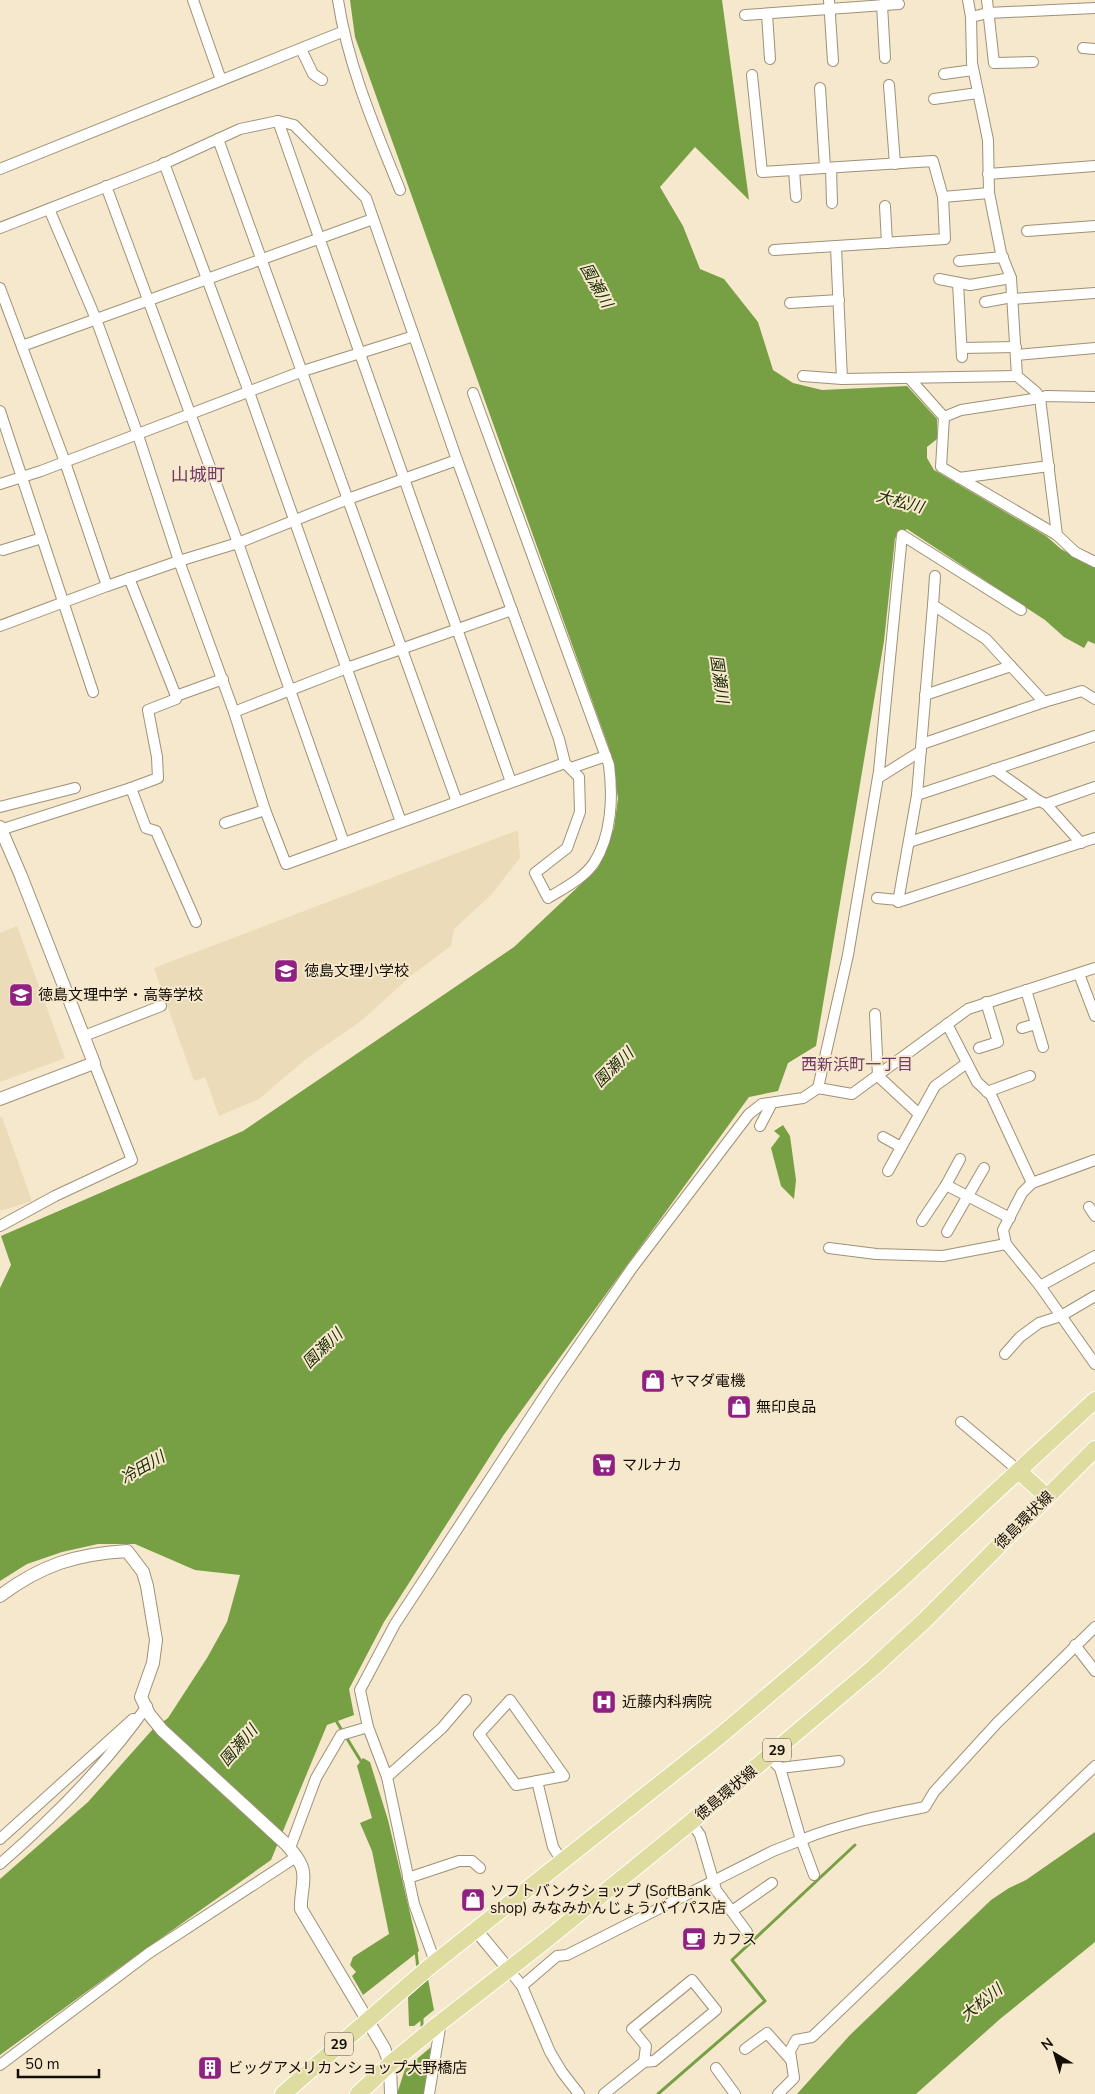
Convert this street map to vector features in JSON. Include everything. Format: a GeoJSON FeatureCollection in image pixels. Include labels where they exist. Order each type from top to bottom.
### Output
{"type":"FeatureCollection","features":[{"type":"Feature","properties":{"kind":"main road","name":"29"},"geometry":{"type":"LineString","coordinates":[[283,2094],[431,1965],[720,1736],[812,1658],[1095,1400]]}},
{"type":"Feature","properties":{"kind":"main road","name":"徳島環状線"},"geometry":{"type":"LineString","coordinates":[[358,2094],[390,2064],[691,1822],[775,1762],[924,1621],[1095,1448]]}},
{"type":"Feature","properties":{"kind":"main road"},"geometry":{"type":"LineString","coordinates":[[1019,1471],[1047,1497]]}},
{"type":"Feature","properties":{"kind":"street"},"geometry":{"type":"LineString","coordinates":[[192,0],[221,80]]}},
{"type":"Feature","properties":{"kind":"street"},"geometry":{"type":"LineString","coordinates":[[338,0],[342,32],[362,96],[400,190]]}},
{"type":"Feature","properties":{"kind":"street"},"geometry":{"type":"LineString","coordinates":[[968,0],[971,17],[974,70],[988,140],[989,193],[1003,257],[1011,278],[1017,376]]}},
{"type":"Feature","properties":{"kind":"street"},"geometry":{"type":"LineString","coordinates":[[987,0],[994,63],[1033,62]]}},
{"type":"Feature","properties":{"kind":"street"},"geometry":{"type":"LineString","coordinates":[[745,15],[767,14],[829,5],[882,6],[899,4]]}},
{"type":"Feature","properties":{"kind":"street"},"geometry":{"type":"LineString","coordinates":[[829,5],[833,61]]}},
{"type":"Feature","properties":{"kind":"street"},"geometry":{"type":"LineString","coordinates":[[882,6],[885,58]]}},
{"type":"Feature","properties":{"kind":"street"},"geometry":{"type":"LineString","coordinates":[[971,17],[988,13],[1095,8]]}},
{"type":"Feature","properties":{"kind":"street"},"geometry":{"type":"LineString","coordinates":[[767,14],[770,59]]}},
{"type":"Feature","properties":{"kind":"street"},"geometry":{"type":"LineString","coordinates":[[0,168],[342,32]]}},
{"type":"Feature","properties":{"kind":"street"},"geometry":{"type":"LineString","coordinates":[[1083,48],[1095,48]]}},
{"type":"Feature","properties":{"kind":"street"},"geometry":{"type":"LineString","coordinates":[[301,49],[313,74],[322,80]]}},
{"type":"Feature","properties":{"kind":"street"},"geometry":{"type":"LineString","coordinates":[[944,74],[974,70]]}},
{"type":"Feature","properties":{"kind":"street"},"geometry":{"type":"LineString","coordinates":[[752,75],[762,172],[933,161],[943,197],[945,239],[774,250]]}},
{"type":"Feature","properties":{"kind":"street"},"geometry":{"type":"LineString","coordinates":[[889,85],[895,164]]}},
{"type":"Feature","properties":{"kind":"street"},"geometry":{"type":"LineString","coordinates":[[820,88],[832,202]]}},
{"type":"Feature","properties":{"kind":"street"},"geometry":{"type":"LineString","coordinates":[[934,99],[978,93]]}},
{"type":"Feature","properties":{"kind":"street"},"geometry":{"type":"LineString","coordinates":[[278,121],[358,353],[511,782]]}},
{"type":"Feature","properties":{"kind":"street"},"geometry":{"type":"LineString","coordinates":[[0,228],[164,164],[240,129],[278,121],[294,125],[366,198],[457,460],[568,766],[579,776],[580,812],[567,848],[535,873],[548,898],[574,883],[593,864],[603,845],[610,816],[612,784],[606,756],[473,392]]}},
{"type":"Feature","properties":{"kind":"street"},"geometry":{"type":"LineString","coordinates":[[218,139],[263,259],[457,802]]}},
{"type":"Feature","properties":{"kind":"street"},"geometry":{"type":"LineString","coordinates":[[164,164],[249,392],[401,822]]}},
{"type":"Feature","properties":{"kind":"street"},"geometry":{"type":"LineString","coordinates":[[988,174],[1095,166]]}},
{"type":"Feature","properties":{"kind":"street"},"geometry":{"type":"LineString","coordinates":[[794,170],[796,197]]}},
{"type":"Feature","properties":{"kind":"street"},"geometry":{"type":"LineString","coordinates":[[106,186],[238,543],[344,843]]}},
{"type":"Feature","properties":{"kind":"street"},"geometry":{"type":"LineString","coordinates":[[943,197],[989,193]]}},
{"type":"Feature","properties":{"kind":"street"},"geometry":{"type":"LineString","coordinates":[[885,206],[887,243]]}},
{"type":"Feature","properties":{"kind":"street"},"geometry":{"type":"LineString","coordinates":[[48,209],[96,319],[138,434],[179,561],[234,712],[264,810],[286,864],[511,782],[606,756]]}},
{"type":"Feature","properties":{"kind":"street"},"geometry":{"type":"LineString","coordinates":[[22,346],[373,219]]}},
{"type":"Feature","properties":{"kind":"street"},"geometry":{"type":"LineString","coordinates":[[1027,231],[1095,226]]}},
{"type":"Feature","properties":{"kind":"street"},"geometry":{"type":"LineString","coordinates":[[836,247],[842,379]]}},
{"type":"Feature","properties":{"kind":"street"},"geometry":{"type":"LineString","coordinates":[[959,261],[1003,257]]}},
{"type":"Feature","properties":{"kind":"street"},"geometry":{"type":"LineString","coordinates":[[939,280],[970,285],[1011,278]]}},
{"type":"Feature","properties":{"kind":"street"},"geometry":{"type":"LineString","coordinates":[[958,283],[962,353],[1095,348]]}},
{"type":"Feature","properties":{"kind":"street"},"geometry":{"type":"LineString","coordinates":[[0,288],[65,462],[107,586]]}},
{"type":"Feature","properties":{"kind":"street"},"geometry":{"type":"LineString","coordinates":[[985,302],[1012,298],[1095,293]]}},
{"type":"Feature","properties":{"kind":"street"},"geometry":{"type":"LineString","coordinates":[[790,303],[839,300]]}},
{"type":"Feature","properties":{"kind":"street"},"geometry":{"type":"LineString","coordinates":[[0,484],[65,462],[303,371],[414,336]]}},
{"type":"Feature","properties":{"kind":"street"},"geometry":{"type":"LineString","coordinates":[[803,376],[842,379],[1017,376],[1036,392],[1040,398],[1057,535]]}},
{"type":"Feature","properties":{"kind":"street"},"geometry":{"type":"LineString","coordinates":[[910,379],[944,418],[941,467],[1057,535],[1075,552],[1095,562]]}},
{"type":"Feature","properties":{"kind":"street"},"geometry":{"type":"LineString","coordinates":[[944,418],[961,410],[1046,396],[1095,396]]}},
{"type":"Feature","properties":{"kind":"street"},"geometry":{"type":"LineString","coordinates":[[0,411],[93,692]]}},
{"type":"Feature","properties":{"kind":"street"},"geometry":{"type":"LineString","coordinates":[[0,626],[129,578],[238,543],[348,499],[457,460]]}},
{"type":"Feature","properties":{"kind":"street"},"geometry":{"type":"LineString","coordinates":[[959,478],[1049,466]]}},
{"type":"Feature","properties":{"kind":"street"},"geometry":{"type":"LineString","coordinates":[[431,1965],[414,1904],[387,1777],[368,1727],[360,1690],[395,1624],[553,1383],[632,1268],[749,1114],[762,1104],[803,1098],[818,1088],[848,954],[878,778],[902,535],[1021,610]]}},
{"type":"Feature","properties":{"kind":"street"},"geometry":{"type":"LineString","coordinates":[[3,550],[42,538]]}},
{"type":"Feature","properties":{"kind":"street"},"geometry":{"type":"LineString","coordinates":[[898,900],[917,795],[935,576]]}},
{"type":"Feature","properties":{"kind":"street"},"geometry":{"type":"LineString","coordinates":[[129,578],[176,696]]}},
{"type":"Feature","properties":{"kind":"street"},"geometry":{"type":"LineString","coordinates":[[933,606],[986,639],[1044,702]]}},
{"type":"Feature","properties":{"kind":"street"},"geometry":{"type":"LineString","coordinates":[[234,712],[346,668],[512,610]]}},
{"type":"Feature","properties":{"kind":"street"},"geometry":{"type":"LineString","coordinates":[[925,695],[1012,666]]}},
{"type":"Feature","properties":{"kind":"street"},"geometry":{"type":"LineString","coordinates":[[0,1226],[55,1196],[132,1160],[21,876],[0,829],[158,778],[157,757],[148,710],[176,699],[176,696],[222,679]]}},
{"type":"Feature","properties":{"kind":"street"},"geometry":{"type":"LineString","coordinates":[[878,778],[921,747],[1044,702],[1082,692],[1094,695]]}},
{"type":"Feature","properties":{"kind":"street"},"geometry":{"type":"LineString","coordinates":[[917,795],[1095,736]]}},
{"type":"Feature","properties":{"kind":"street"},"geometry":{"type":"LineString","coordinates":[[994,769],[1042,802],[1081,843]]}},
{"type":"Feature","properties":{"kind":"street"},"geometry":{"type":"LineString","coordinates":[[909,842],[1095,787]]}},
{"type":"Feature","properties":{"kind":"street"},"geometry":{"type":"LineString","coordinates":[[0,806],[75,788]]}},
{"type":"Feature","properties":{"kind":"street"},"geometry":{"type":"LineString","coordinates":[[131,788],[146,828],[156,831],[196,922]]}},
{"type":"Feature","properties":{"kind":"street"},"geometry":{"type":"LineString","coordinates":[[226,823],[264,810]]}},
{"type":"Feature","properties":{"kind":"street"},"geometry":{"type":"LineString","coordinates":[[877,898],[898,900],[1095,838]]}},
{"type":"Feature","properties":{"kind":"street"},"geometry":{"type":"LineString","coordinates":[[818,1088],[852,1094],[968,1008],[1095,968]]}},
{"type":"Feature","properties":{"kind":"street"},"geometry":{"type":"LineString","coordinates":[[1078,974],[1095,1015]]}},
{"type":"Feature","properties":{"kind":"street"},"geometry":{"type":"LineString","coordinates":[[1026,990],[1043,1047]]}},
{"type":"Feature","properties":{"kind":"street"},"geometry":{"type":"LineString","coordinates":[[979,1048],[998,1042],[986,1002]]}},
{"type":"Feature","properties":{"kind":"street"},"geometry":{"type":"LineString","coordinates":[[84,1036],[161,1006]]}},
{"type":"Feature","properties":{"kind":"street"},"geometry":{"type":"LineString","coordinates":[[875,1014],[878,1076],[919,1114]]}},
{"type":"Feature","properties":{"kind":"street"},"geometry":{"type":"LineString","coordinates":[[947,1024],[977,1082],[991,1095],[1032,1183]]}},
{"type":"Feature","properties":{"kind":"street"},"geometry":{"type":"LineString","coordinates":[[1022,1028],[1036,1024]]}},
{"type":"Feature","properties":{"kind":"street"},"geometry":{"type":"LineString","coordinates":[[0,1099],[94,1063]]}},
{"type":"Feature","properties":{"kind":"street"},"geometry":{"type":"LineString","coordinates":[[888,1171],[935,1086],[967,1063]]}},
{"type":"Feature","properties":{"kind":"street"},"geometry":{"type":"LineString","coordinates":[[987,1092],[1030,1076]]}},
{"type":"Feature","properties":{"kind":"street"},"geometry":{"type":"LineString","coordinates":[[760,1126],[772,1103]]}},
{"type":"Feature","properties":{"kind":"street"},"geometry":{"type":"LineString","coordinates":[[883,1137],[901,1147]]}},
{"type":"Feature","properties":{"kind":"street"},"geometry":{"type":"LineString","coordinates":[[922,1221],[946,1185],[960,1159]]}},
{"type":"Feature","properties":{"kind":"street"},"geometry":{"type":"LineString","coordinates":[[1095,1160],[1032,1183],[1022,1193],[1003,1230],[1006,1244],[1040,1286],[1095,1364]]}},
{"type":"Feature","properties":{"kind":"street"},"geometry":{"type":"LineString","coordinates":[[947,1232],[984,1168]]}},
{"type":"Feature","properties":{"kind":"street"},"geometry":{"type":"LineString","coordinates":[[946,1185],[1010,1218]]}},
{"type":"Feature","properties":{"kind":"street"},"geometry":{"type":"LineString","coordinates":[[829,1248],[876,1254],[943,1256],[1006,1244]]}},
{"type":"Feature","properties":{"kind":"street"},"geometry":{"type":"LineString","coordinates":[[1040,1286],[1095,1256]]}},
{"type":"Feature","properties":{"kind":"street"},"geometry":{"type":"LineString","coordinates":[[1005,1354],[1020,1337],[1038,1323],[1061,1316],[1095,1296]]}},
{"type":"Feature","properties":{"kind":"street"},"geometry":{"type":"LineString","coordinates":[[961,1422],[1019,1471]]}},
{"type":"Feature","properties":{"kind":"street"},"geometry":{"type":"LineString","coordinates":[[0,1596],[22,1579],[59,1562],[96,1553],[127,1551],[142,1572],[147,1586],[156,1640],[153,1663],[141,1697],[162,1730],[291,1850],[303,1872],[300,1898],[301,1909],[368,2018],[390,2064],[391,2094]]}},
{"type":"Feature","properties":{"kind":"street"},"geometry":{"type":"LineString","coordinates":[[522,1986],[557,1956],[567,1955],[773,1851],[815,1834],[892,1813],[925,1807],[934,1792],[997,1723],[1095,1627]]}},
{"type":"Feature","properties":{"kind":"street"},"geometry":{"type":"LineString","coordinates":[[1076,1645],[1095,1671]]}},
{"type":"Feature","properties":{"kind":"street"},"geometry":{"type":"LineString","coordinates":[[387,1777],[442,1728],[466,1700]]}},
{"type":"Feature","properties":{"kind":"street"},"geometry":{"type":"LineString","coordinates":[[510,1700],[564,1776],[537,1781],[516,1785],[479,1734],[510,1700]]}},
{"type":"Feature","properties":{"kind":"street"},"geometry":{"type":"LineString","coordinates":[[0,1839],[148,1710]]}},
{"type":"Feature","properties":{"kind":"street"},"geometry":{"type":"LineString","coordinates":[[0,1864],[89,1779],[148,1710]]}},
{"type":"Feature","properties":{"kind":"street"},"geometry":{"type":"LineString","coordinates":[[0,2065],[149,1953],[291,1850],[316,1778],[341,1735],[368,1727]]}},
{"type":"Feature","properties":{"kind":"street"},"geometry":{"type":"LineString","coordinates":[[814,1875],[775,1762],[839,1761]]}},
{"type":"Feature","properties":{"kind":"street"},"geometry":{"type":"LineString","coordinates":[[778,2094],[794,2078],[790,2051],[796,2040],[812,2037],[1095,1766]]}},
{"type":"Feature","properties":{"kind":"street"},"geometry":{"type":"LineString","coordinates":[[537,1781],[553,1847],[562,1862]]}},
{"type":"Feature","properties":{"kind":"street"},"geometry":{"type":"LineString","coordinates":[[691,1822],[700,1835],[716,1890],[748,1932]]}},
{"type":"Feature","properties":{"kind":"street"},"geometry":{"type":"LineString","coordinates":[[408,1878],[459,1860],[472,1860],[480,1868]]}},
{"type":"Feature","properties":{"kind":"street"},"geometry":{"type":"LineString","coordinates":[[732,1911],[772,1883]]}},
{"type":"Feature","properties":{"kind":"street"},"geometry":{"type":"LineString","coordinates":[[476,1930],[522,1986],[550,2052],[579,2094]]}},
{"type":"Feature","properties":{"kind":"street"},"geometry":{"type":"LineString","coordinates":[[545,1941],[557,1956]]}},
{"type":"Feature","properties":{"kind":"street"},"geometry":{"type":"LineString","coordinates":[[604,2094],[644,2062],[654,2061],[716,2010],[692,1980],[632,2029],[646,2046],[644,2062]]}},
{"type":"Feature","properties":{"kind":"street"},"geometry":{"type":"LineString","coordinates":[[430,2094],[439,2024]]}},
{"type":"Feature","properties":{"kind":"street"},"geometry":{"type":"LineString","coordinates":[[745,2049],[766,2033],[791,2060]]}},
{"type":"Feature","properties":{"kind":"street"},"geometry":{"type":"LineString","coordinates":[[716,2068],[735,2094]]}},
{"type":"Feature","properties":{"kind":"shaded area","name":"徳島文理小学校"},"geometry":{"type":"Polygon","coordinates":[[[518,830],[520,858],[491,895],[454,929],[451,946],[413,974],[361,1021],[306,1059],[259,1099],[219,1116],[205,1077],[194,1081],[154,968],[518,830]]]}},
{"type":"Feature","properties":{"kind":"shaded area","name":"徳島文理中学・高等学校"},"geometry":{"type":"Polygon","coordinates":[[[17,926],[65,1058],[0,1082],[0,933],[17,926]]]}},
{"type":"Feature","properties":{"kind":"shaded area"},"geometry":{"type":"Polygon","coordinates":[[[0,1117],[2,1117],[32,1201],[0,1211],[0,1117]]]}},
{"type":"Feature","properties":{"kind":"water"},"geometry":{"type":"Polygon","coordinates":[[[350,0],[722,0],[749,200],[695,147],[660,187],[683,226],[700,269],[724,279],[758,322],[773,370],[793,383],[822,390],[907,386],[937,419],[937,439],[927,447],[927,458],[934,470],[1046,536],[1061,549],[1095,568],[1095,644],[1088,641],[1084,648],[1064,637],[1045,620],[907,529],[895,538],[884,641],[816,1046],[788,1063],[778,1091],[749,1097],[503,1436],[384,1622],[349,1689],[354,1715],[327,1725],[271,1860],[0,2055],[0,1879],[88,1802],[153,1729],[168,1718],[207,1658],[227,1622],[240,1575],[195,1570],[135,1544],[98,1544],[62,1552],[27,1564],[0,1581],[0,1288],[11,1265],[1,1236],[243,1131],[514,947],[598,868],[614,828],[618,798],[609,748],[355,37],[350,0]]]}},
{"type":"Feature","properties":{"kind":"water"},"geometry":{"type":"Polygon","coordinates":[[[783,1125],[790,1136],[796,1180],[794,1199],[781,1186],[771,1148],[780,1136],[774,1131],[783,1125]]]}},
{"type":"Feature","properties":{"kind":"water"},"geometry":{"type":"Polygon","coordinates":[[[363,1758],[370,1762],[388,1820],[419,1951],[363,1995],[352,1976],[356,1972],[350,1965],[353,1957],[389,1934],[372,1851],[360,1823],[372,1818],[357,1766],[363,1758]]]}},
{"type":"Feature","properties":{"kind":"water","name":"大松川"},"geometry":{"type":"Polygon","coordinates":[[[1095,1832],[1095,1942],[1000,2019],[916,2094],[797,2094],[850,2035],[991,1900],[1026,1880],[1095,1832]]]}},
{"type":"Feature","properties":{"kind":"water"},"geometry":{"type":"Polygon","coordinates":[[[428,1979],[434,2010],[414,2026],[409,2026],[408,1997],[428,1979]]]}},
{"type":"Feature","properties":{"kind":"water"},"geometry":{"type":"Polygon","coordinates":[[[431,2047],[424,2094],[397,2094],[405,2069],[431,2047]]]}},
{"type":"Feature","properties":{"kind":"waterway"},"geometry":{"type":"LineString","coordinates":[[335,1719],[362,1763]]}},
{"type":"Feature","properties":{"kind":"waterway"},"geometry":{"type":"LineString","coordinates":[[658,2094],[765,2001],[732,1960],[855,1845]]}},
{"type":"Feature","properties":{"kind":"waterway"},"geometry":{"type":"LineString","coordinates":[[416,1951],[418,1969]]}},
{"type":"Feature","properties":{"kind":"waterway"},"geometry":{"type":"LineString","coordinates":[[422,2016],[422,2029]]}},
{"type":"Feature","properties":{"kind":"place","name":"徳島文理小学校"},"geometry":{"type":"Point","coordinates":[286,971]}},
{"type":"Feature","properties":{"kind":"place","name":"徳島文理中学・高等学校"},"geometry":{"type":"Point","coordinates":[21,995]}},
{"type":"Feature","properties":{"kind":"place","name":"ヤマダ電機"},"geometry":{"type":"Point","coordinates":[653,1381]}},
{"type":"Feature","properties":{"kind":"place","name":"無印良品"},"geometry":{"type":"Point","coordinates":[739,1407]}},
{"type":"Feature","properties":{"kind":"place","name":"マルナカ"},"geometry":{"type":"Point","coordinates":[604,1465]}},
{"type":"Feature","properties":{"kind":"place","name":"近藤内科病院"},"geometry":{"type":"Point","coordinates":[604,1702]}},
{"type":"Feature","properties":{"kind":"place","name":"ソフトバンクショップ (SoftBank shop) みなみかんじょうバイパス店"},"geometry":{"type":"Point","coordinates":[473,1900]}},
{"type":"Feature","properties":{"kind":"place","name":"カフス"},"geometry":{"type":"Point","coordinates":[694,1939]}},
{"type":"Feature","properties":{"kind":"place","name":"ビッグアメリカンショップ大野橋店"},"geometry":{"type":"Point","coordinates":[210,2068]}},
{"type":"Feature","properties":{"kind":"district","name":"山城町"},"geometry":{"type":"Point","coordinates":[198,475]}},
{"type":"Feature","properties":{"kind":"district","name":"西新浜町一丁目"},"geometry":{"type":"Point","coordinates":[857,1064]}},
{"type":"Feature","properties":{"kind":"water label","name":"園瀬川"},"geometry":{"type":"Point","coordinates":[597,285]}},
{"type":"Feature","properties":{"kind":"water label","name":"園瀬川"},"geometry":{"type":"Point","coordinates":[720,679]}},
{"type":"Feature","properties":{"kind":"water label","name":"園瀬川"},"geometry":{"type":"Point","coordinates":[613,1067]}},
{"type":"Feature","properties":{"kind":"water label","name":"園瀬川"},"geometry":{"type":"Point","coordinates":[322,1348]}},
{"type":"Feature","properties":{"kind":"water label","name":"冷田川"},"geometry":{"type":"Point","coordinates":[142,1467]}},
{"type":"Feature","properties":{"kind":"water label","name":"園瀬川"},"geometry":{"type":"Point","coordinates":[238,1745]}}]}
